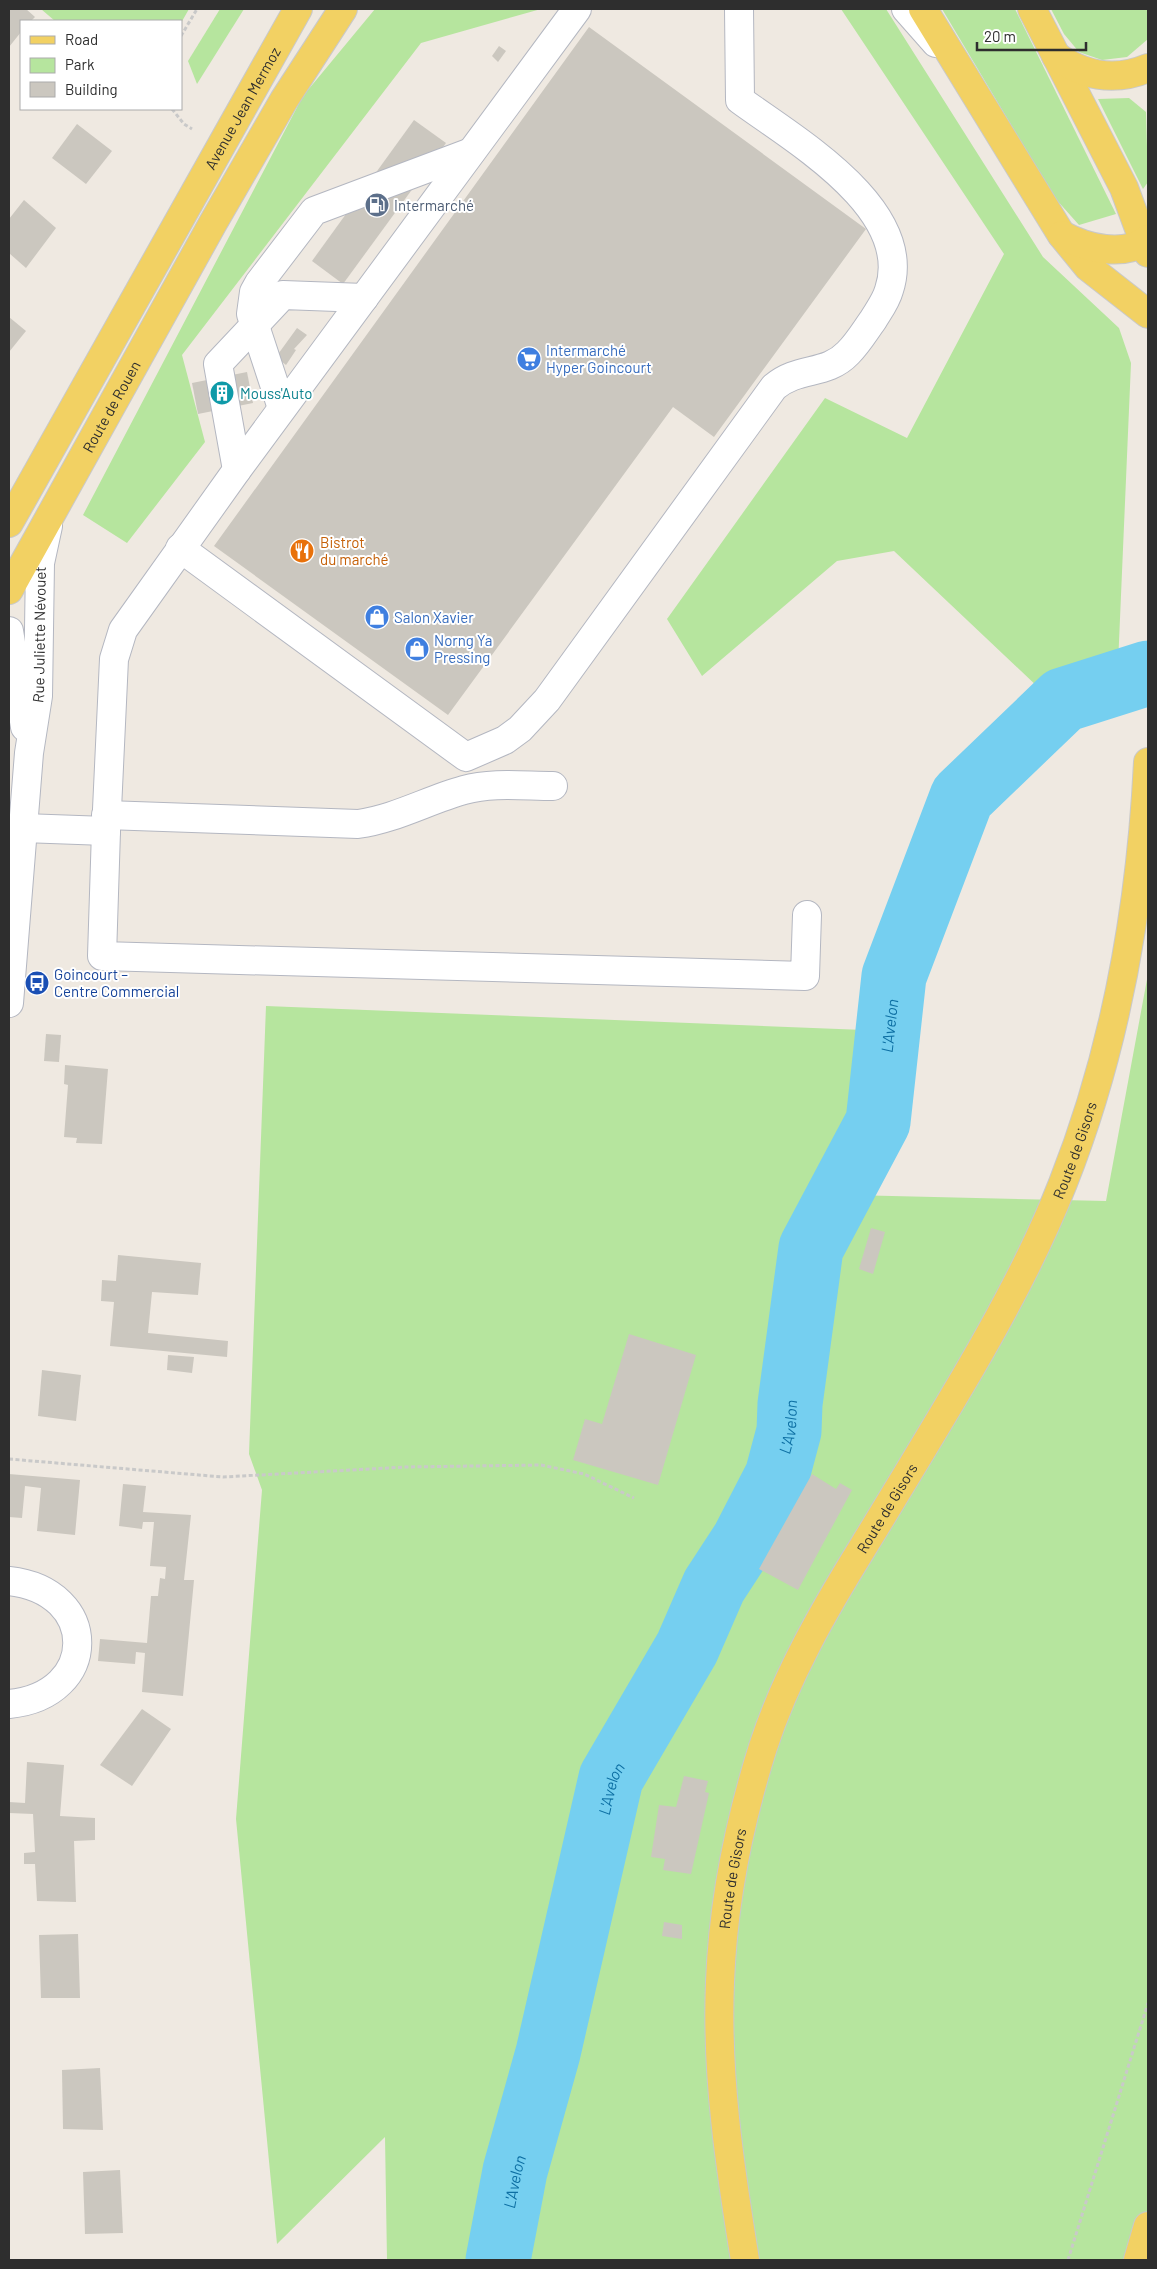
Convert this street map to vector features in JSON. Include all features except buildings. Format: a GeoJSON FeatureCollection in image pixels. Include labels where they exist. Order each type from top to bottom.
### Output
{"type":"FeatureCollection","features":[{"type":"Feature","properties":{"kind":"main road","name":"Avenue Jean Mermoz"},"geometry":{"type":"LineString","coordinates":[[10,523],[298,9]]}},
{"type":"Feature","properties":{"kind":"main road","name":"Route de Rouen"},"geometry":{"type":"LineString","coordinates":[[9,590],[284,100],[343,9]]}},
{"type":"Feature","properties":{"kind":"main road"},"geometry":{"type":"LineString","coordinates":[[922,9],[1061,234],[1088,267],[1148,314]]}},
{"type":"Feature","properties":{"kind":"main road"},"geometry":{"type":"LineString","coordinates":[[1032,9],[1124,188],[1147,245],[1109,249],[1090,247],[1061,234]]}},
{"type":"Feature","properties":{"kind":"main road"},"geometry":{"type":"LineString","coordinates":[[1056,56],[1072,67],[1087,73],[1104,76],[1122,76],[1148,68]]}},
{"type":"Feature","properties":{"kind":"main road","name":"Route de Gisors"},"geometry":{"type":"LineString","coordinates":[[744,2260],[726,2139],[720,2060],[720,1984],[731,1878],[746,1809],[765,1743],[809,1640],[994,1328],[1033,1252],[1063,1184],[1102,1066],[1113,1024],[1137,892],[1148,762]]}},
{"type":"Feature","properties":{"kind":"main road"},"geometry":{"type":"LineString","coordinates":[[1138,2260],[1148,2226]]}},
{"type":"Feature","properties":{"kind":"street"},"geometry":{"type":"LineString","coordinates":[[577,9],[282,408],[133,614],[118,644],[114,659],[102,956],[804,976],[807,915]]}},
{"type":"Feature","properties":{"kind":"street"},"geometry":{"type":"LineString","coordinates":[[180,548],[466,757],[505,740],[520,730],[535,714],[774,387],[796,373],[822,369],[847,354],[858,343],[883,304],[889,289],[892,274],[891,257],[887,241],[870,205],[845,177],[740,100],[739,9]]}},
{"type":"Feature","properties":{"kind":"street"},"geometry":{"type":"LineString","coordinates":[[906,9],[962,72]]}},
{"type":"Feature","properties":{"kind":"street"},"geometry":{"type":"LineString","coordinates":[[282,408],[251,314],[254,292],[314,211],[471,152]]}},
{"type":"Feature","properties":{"kind":"street"},"geometry":{"type":"LineString","coordinates":[[237,470],[218,364],[283,295],[364,298]]}},
{"type":"Feature","properties":{"kind":"street","name":"Rue Juliette Névouet"},"geometry":{"type":"LineString","coordinates":[[9,1003],[29,753],[38,696],[40,563],[44,536],[51,518]]}},
{"type":"Feature","properties":{"kind":"street","name":"Rue Juliette Névouet"},"geometry":{"type":"LineString","coordinates":[[9,631],[29,753]]}},
{"type":"Feature","properties":{"kind":"street","name":"Rue Juliette Névouet"},"geometry":{"type":"LineString","coordinates":[[9,698],[25,726]]}},
{"type":"Feature","properties":{"kind":"street"},"geometry":{"type":"LineString","coordinates":[[23,828],[106,823],[358,824],[384,819],[464,790],[481,786],[553,786]]}},
{"type":"Feature","properties":{"kind":"street"},"geometry":{"type":"LineString","coordinates":[[9,1581],[38,1588],[56,1598],[75,1624],[77,1640],[70,1670],[62,1682],[51,1692],[37,1698],[9,1704]]}},
{"type":"Feature","properties":{"kind":"path"},"geometry":{"type":"LineString","coordinates":[[182,34],[197,9]]}},
{"type":"Feature","properties":{"kind":"path"},"geometry":{"type":"LineString","coordinates":[[9,1459],[223,1477],[406,1467],[541,1465],[584,1474],[634,1498]]}},
{"type":"Feature","properties":{"kind":"path"},"geometry":{"type":"LineString","coordinates":[[1068,2260],[1148,2003]]}},
{"type":"Feature","properties":{"kind":"green space"},"geometry":{"type":"Polygon","coordinates":[[[41,9],[189,9],[182,21],[54,20],[41,9]]]}},
{"type":"Feature","properties":{"kind":"green space"},"geometry":{"type":"Polygon","coordinates":[[[220,9],[244,9],[197,84],[188,61],[220,9]]]}},
{"type":"Feature","properties":{"kind":"green space"},"geometry":{"type":"Polygon","coordinates":[[[375,9],[541,9],[421,43],[182,355],[205,442],[127,543],[83,515],[303,96],[375,9]]]}},
{"type":"Feature","properties":{"kind":"green space"},"geometry":{"type":"Polygon","coordinates":[[[841,9],[886,9],[1043,257],[1119,328],[1131,363],[1118,665],[1040,689],[894,551],[837,561],[702,676],[667,619],[825,398],[907,438],[1004,254],[841,9]]]}},
{"type":"Feature","properties":{"kind":"green space"},"geometry":{"type":"Polygon","coordinates":[[[942,9],[1015,9],[1116,214],[1079,225],[1054,197],[942,9]]]}},
{"type":"Feature","properties":{"kind":"green space"},"geometry":{"type":"Polygon","coordinates":[[[1051,9],[1148,9],[1148,39],[1127,57],[1102,60],[1079,52],[1064,34],[1051,9]]]}},
{"type":"Feature","properties":{"kind":"green space"},"geometry":{"type":"Polygon","coordinates":[[[1129,98],[1146,112],[1148,182],[1143,189],[1098,99],[1129,98]]]}},
{"type":"Feature","properties":{"kind":"green space"},"geometry":{"type":"Polygon","coordinates":[[[1148,974],[1148,2260],[387,2260],[385,2137],[277,2244],[236,1819],[262,1490],[249,1454],[266,1006],[864,1030],[850,1195],[1106,1201],[1148,974]]]}},
{"type":"Feature","properties":{"kind":"waterway","name":"L'Avelon"},"geometry":{"type":"LineString","coordinates":[[498,2260],[515,2171],[548,2053],[611,1778],[687,1648],[714,1586],[744,1540],[777,1476],[789,1431],[790,1404],[811,1248],[878,1122],[894,976],[962,797],[1063,700],[1148,673]]}},
{"type":"Feature","properties":{"kind":"place","name":"Intermarché"},"geometry":{"type":"Point","coordinates":[377,205]}},
{"type":"Feature","properties":{"kind":"place","name":"Intermarché Hyper Goincourt"},"geometry":{"type":"Point","coordinates":[529,359]}},
{"type":"Feature","properties":{"kind":"place","name":"Mouss'Auto"},"geometry":{"type":"Point","coordinates":[222,393]}},
{"type":"Feature","properties":{"kind":"place","name":"Bistrot du marché"},"geometry":{"type":"Point","coordinates":[302,551]}},
{"type":"Feature","properties":{"kind":"place","name":"Salon Xavier"},"geometry":{"type":"Point","coordinates":[377,617]}},
{"type":"Feature","properties":{"kind":"place","name":"Norng Ya Pressing"},"geometry":{"type":"Point","coordinates":[417,649]}},
{"type":"Feature","properties":{"kind":"place","name":"Goincourt – Centre Commercial"},"geometry":{"type":"Point","coordinates":[37,983]}}]}
